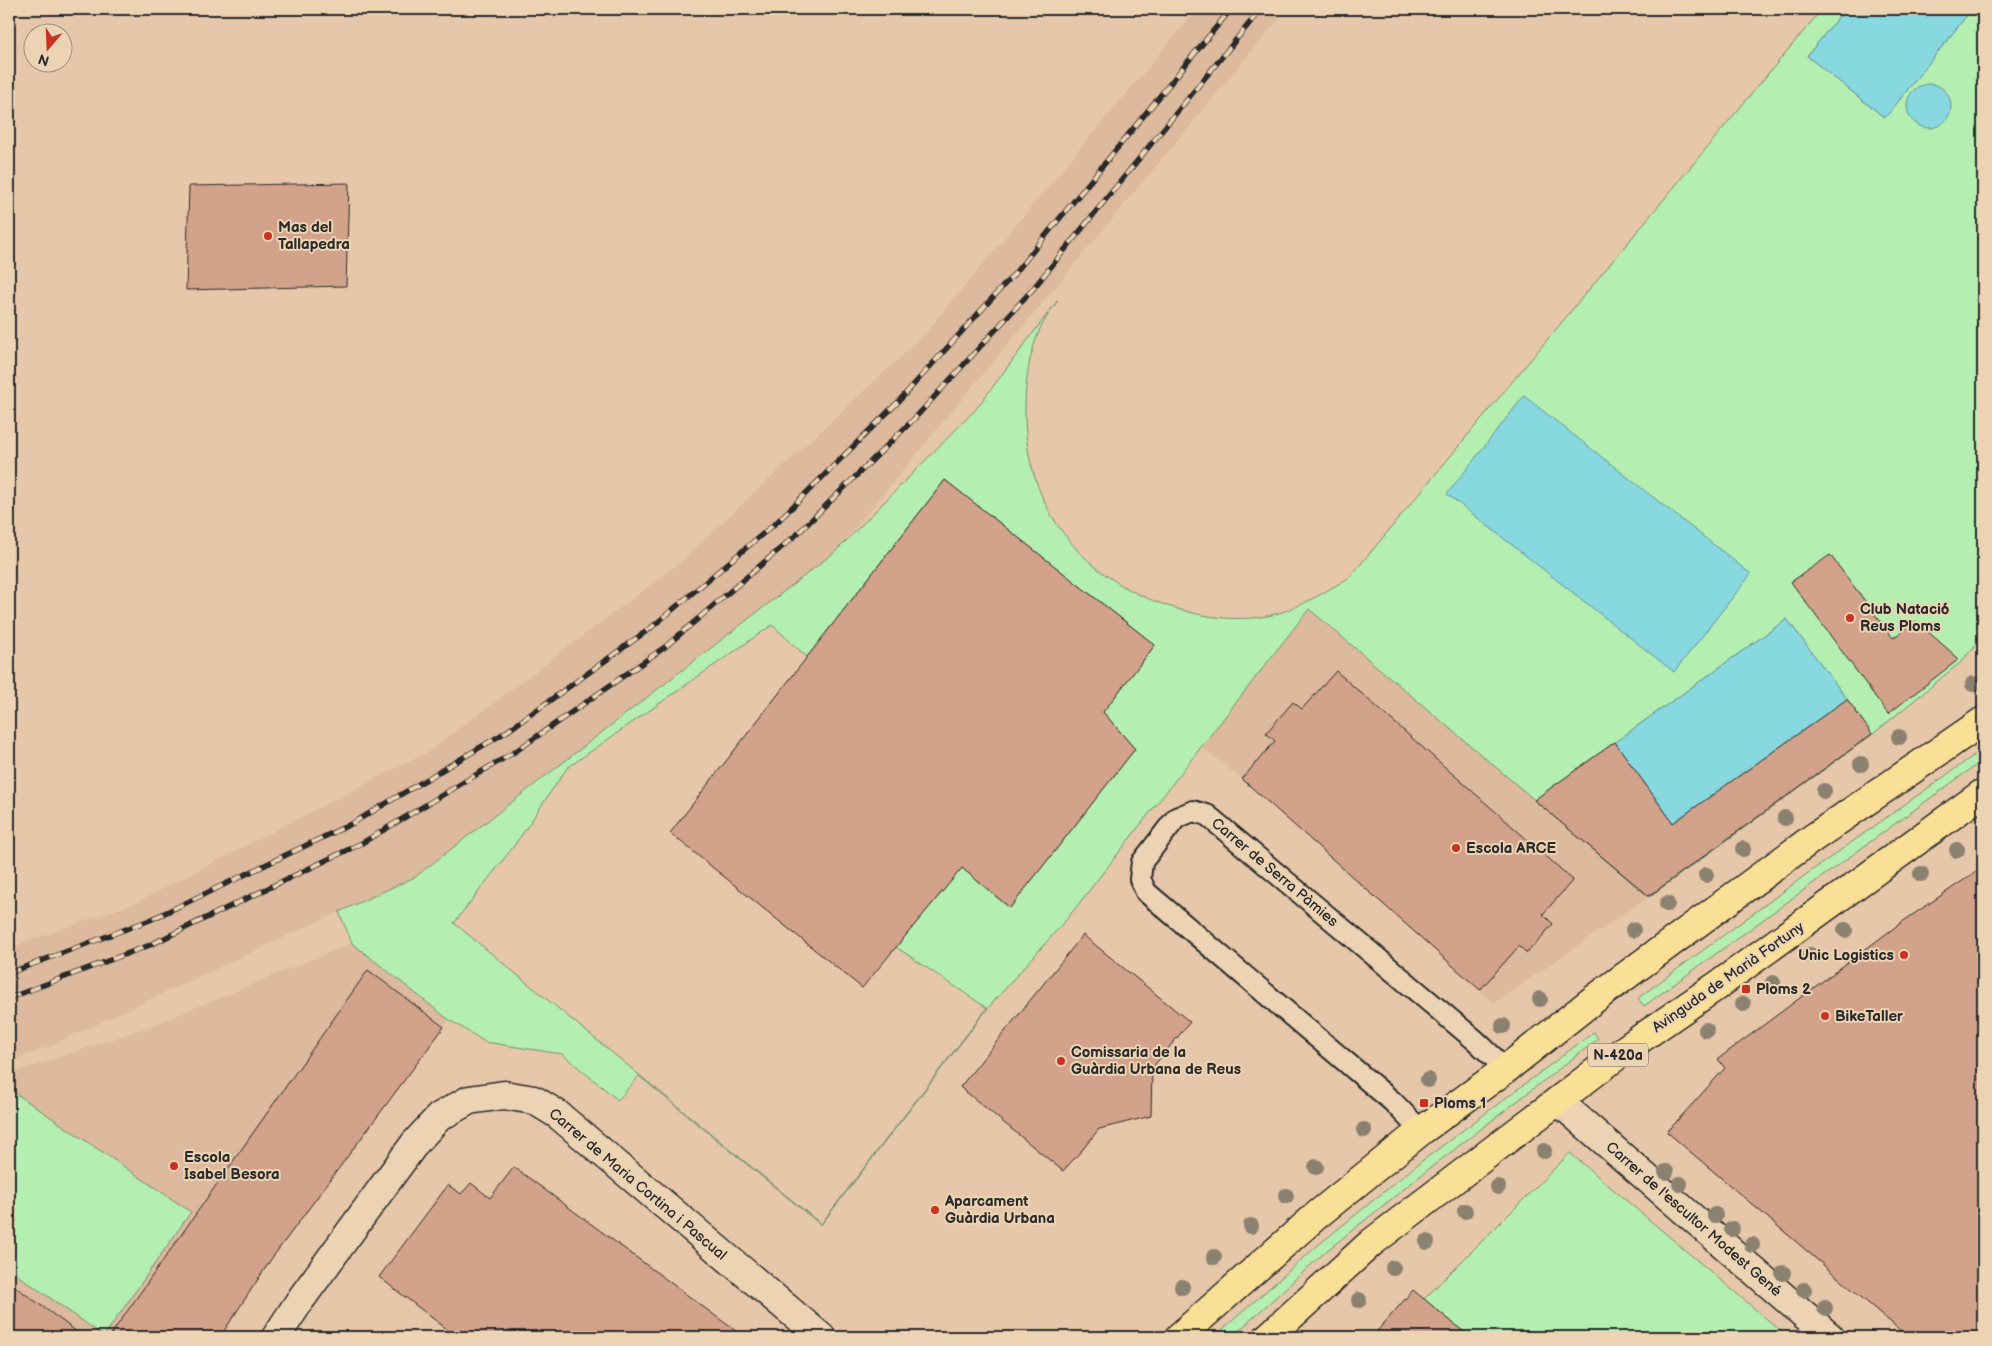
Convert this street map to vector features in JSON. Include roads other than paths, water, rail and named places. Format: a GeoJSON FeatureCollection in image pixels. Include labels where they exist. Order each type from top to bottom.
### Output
{"type":"FeatureCollection","features":[{"type":"Feature","properties":{"kind":"main road"},"geometry":{"type":"LineString","coordinates":[[1179,1337],[1317,1214],[1421,1131],[1506,1069],[1593,1000],[1813,838],[1983,721]]}},
{"type":"Feature","properties":{"kind":"main road","name":"Avinguda de Marià Fortuny"},"geometry":{"type":"LineString","coordinates":[[1268,1337],[1371,1244],[1558,1101],[1628,1048],[1983,793]]}},
{"type":"Feature","properties":{"kind":"street","name":"Carrer de Maria Cortina i Pascual"},"geometry":{"type":"LineString","coordinates":[[276,1337],[300,1300],[410,1151],[438,1117],[469,1100],[504,1095],[534,1100],[557,1114],[821,1337]]}},
{"type":"Feature","properties":{"kind":"street","name":"Carrer de l'escultor Modest Gené"},"geometry":{"type":"LineString","coordinates":[[1558,1101],[1830,1337]]}},
{"type":"Feature","properties":{"kind":"lane","name":"Carrer de Serra Pàmies"},"geometry":{"type":"LineString","coordinates":[[1421,1131],[1394,1102],[1146,892],[1140,879],[1142,862],[1176,818],[1193,811],[1207,815],[1475,1040],[1506,1069]]}},
{"type":"Feature","properties":{"kind":"water"},"geometry":{"type":"Polygon","coordinates":[[[1845,9],[1972,9],[1885,118],[1807,56],[1845,9]]]}},
{"type":"Feature","properties":{"kind":"water"},"geometry":{"type":"Polygon","coordinates":[[[1925,84],[1933,84],[1945,90],[1951,106],[1945,122],[1933,128],[1925,128],[1913,122],[1907,110],[1907,102],[1913,90],[1925,84]]]}},
{"type":"Feature","properties":{"kind":"water"},"geometry":{"type":"Polygon","coordinates":[[[1524,396],[1751,574],[1674,672],[1447,494],[1524,396]]]}},
{"type":"Feature","properties":{"kind":"water"},"geometry":{"type":"Polygon","coordinates":[[[1787,619],[1847,699],[1673,823],[1615,742],[1787,619]]]}},
{"type":"Feature","properties":{"kind":"railway"},"geometry":{"type":"LineString","coordinates":[[9,973],[150,920],[353,823],[506,732],[652,627],[778,521],[897,403],[1015,273],[1231,9]]}},
{"type":"Feature","properties":{"kind":"railway"},"geometry":{"type":"LineString","coordinates":[[9,998],[150,945],[362,843],[516,751],[665,647],[796,535],[915,418],[1032,290],[1261,9]]}},
{"type":"Feature","properties":{"kind":"place","name":"Mas del Tallapedra"},"geometry":{"type":"Point","coordinates":[268,236]}},
{"type":"Feature","properties":{"kind":"place","name":"Club Natació Reus Ploms"},"geometry":{"type":"Point","coordinates":[1850,618]}},
{"type":"Feature","properties":{"kind":"place","name":"Escola ARCE"},"geometry":{"type":"Point","coordinates":[1456,848]}},
{"type":"Feature","properties":{"kind":"place","name":"Unic Logistics"},"geometry":{"type":"Point","coordinates":[1904,955]}},
{"type":"Feature","properties":{"kind":"place","name":"Ploms 2"},"geometry":{"type":"Point","coordinates":[1746,989]}},
{"type":"Feature","properties":{"kind":"place","name":"BikeTaller"},"geometry":{"type":"Point","coordinates":[1825,1016]}},
{"type":"Feature","properties":{"kind":"place","name":"Comissaria de la Guàrdia Urbana de Reus"},"geometry":{"type":"Point","coordinates":[1061,1061]}},
{"type":"Feature","properties":{"kind":"place","name":"Ploms 1"},"geometry":{"type":"Point","coordinates":[1424,1103]}},
{"type":"Feature","properties":{"kind":"place","name":"Escola Isabel Besora"},"geometry":{"type":"Point","coordinates":[174,1166]}},
{"type":"Feature","properties":{"kind":"place","name":"Aparcament Guàrdia Urbana"},"geometry":{"type":"Point","coordinates":[935,1210]}}]}
